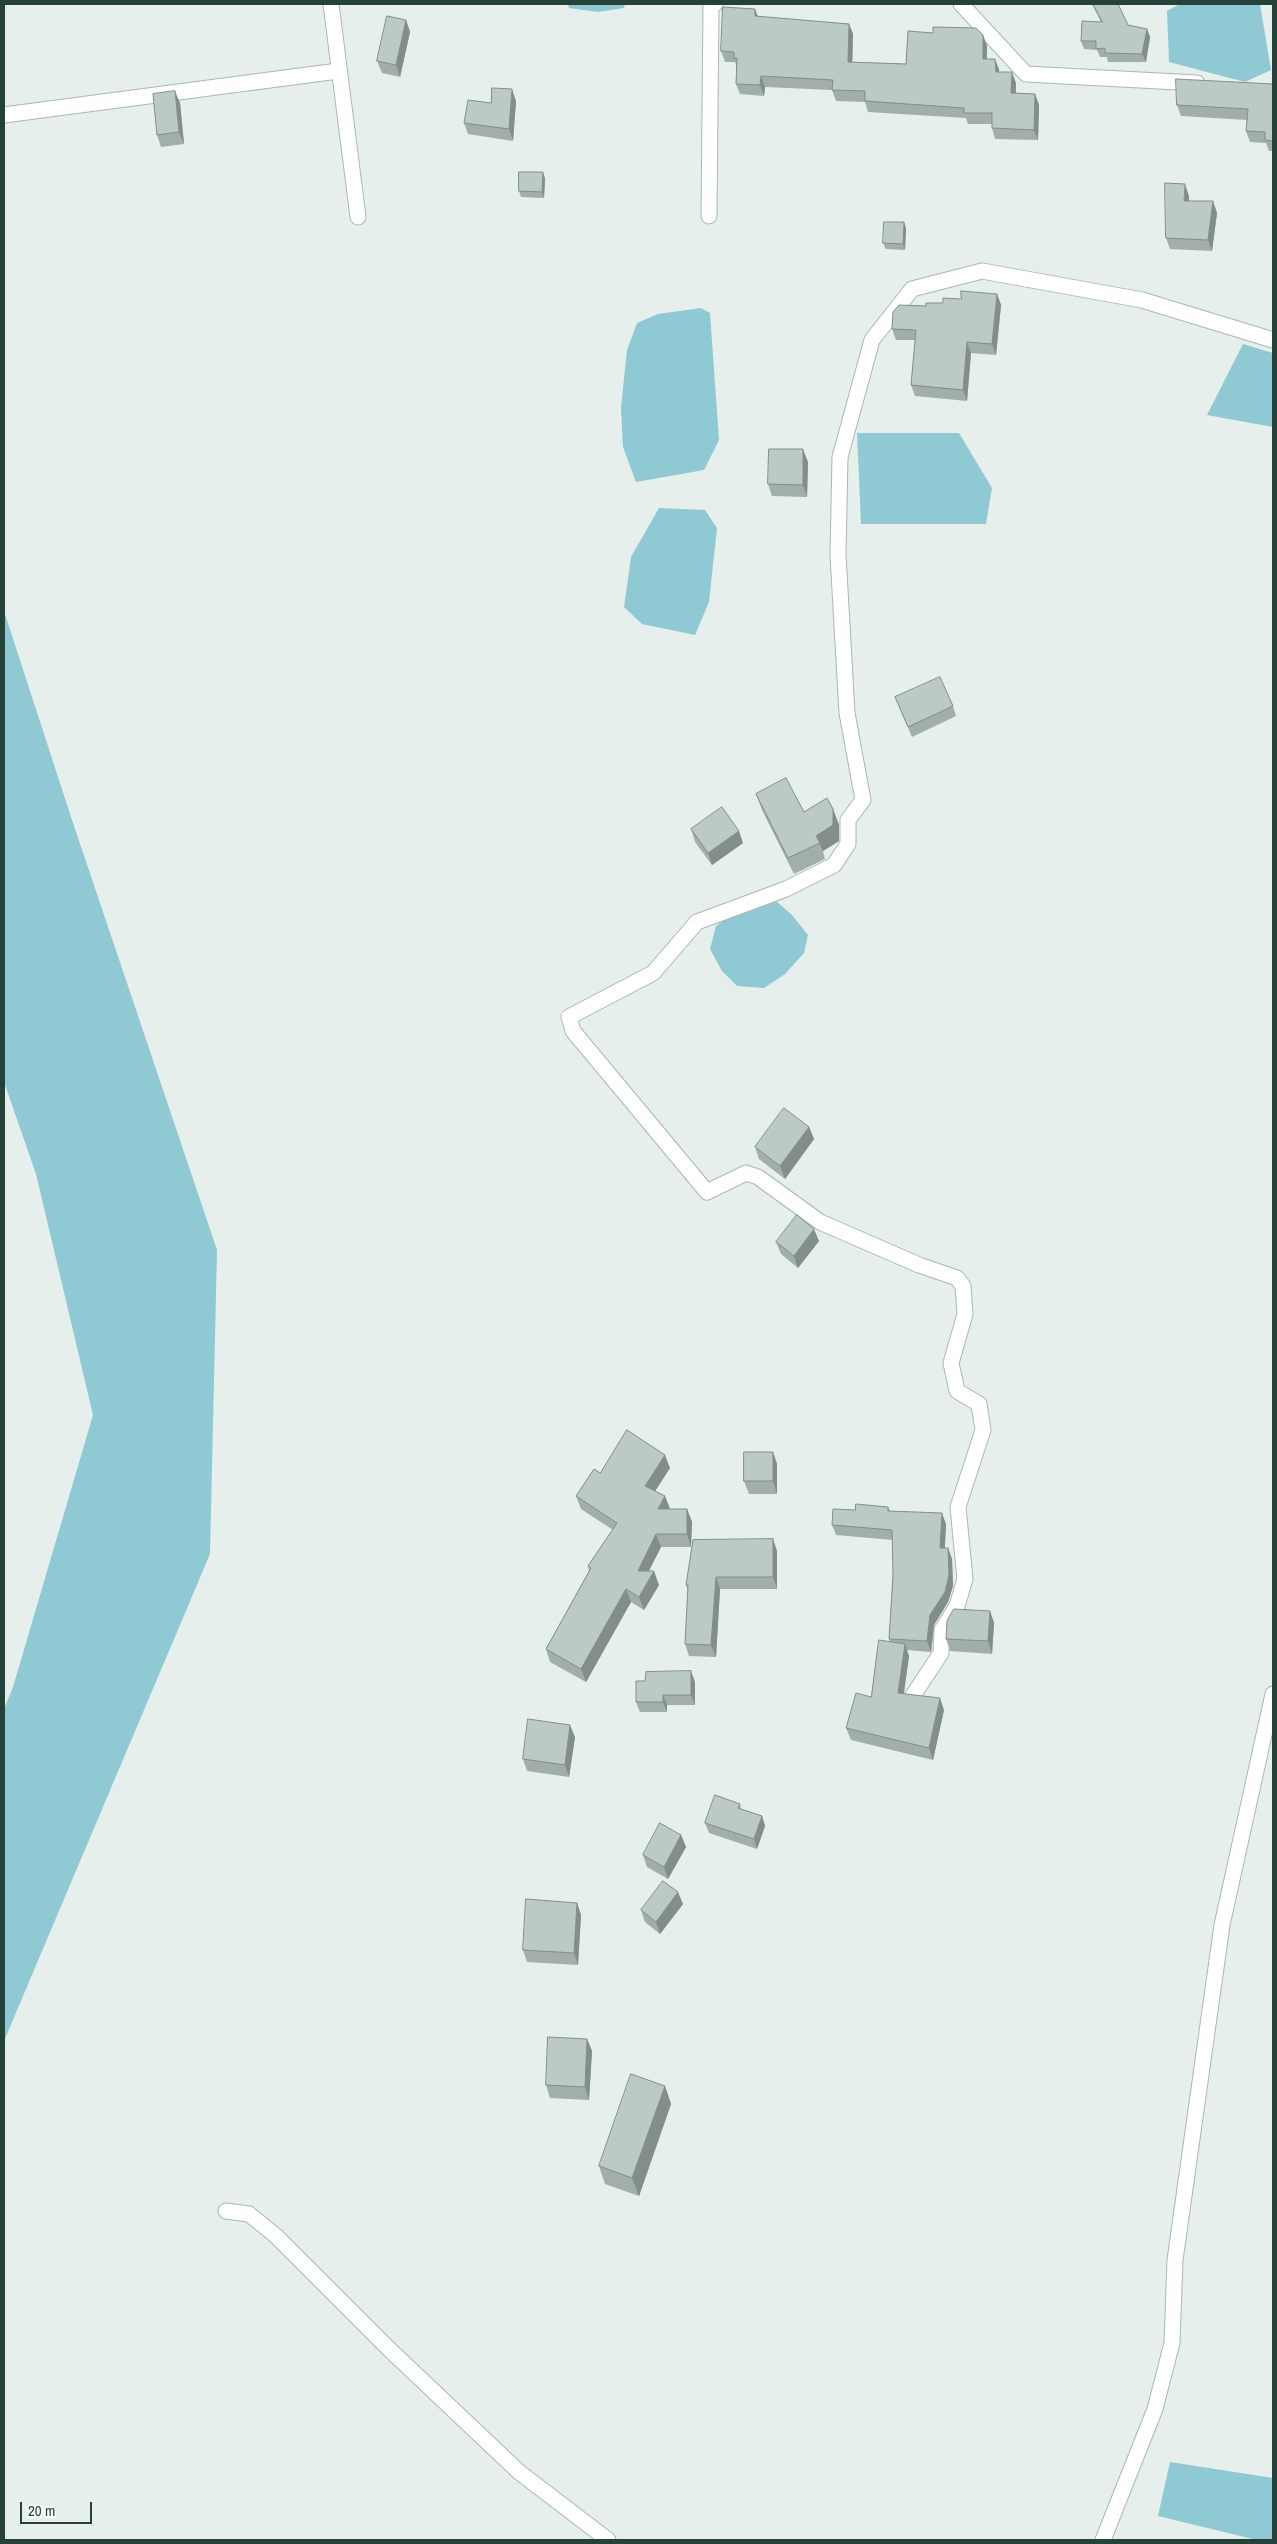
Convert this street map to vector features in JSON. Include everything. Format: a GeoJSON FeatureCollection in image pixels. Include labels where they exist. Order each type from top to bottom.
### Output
{"type":"FeatureCollection","features":[{"type":"Feature","properties":{"kind":"street"},"geometry":{"type":"LineString","coordinates":[[331,4],[358,217]]}},
{"type":"Feature","properties":{"kind":"street"},"geometry":{"type":"LineString","coordinates":[[709,216],[711,5],[714,4]]}},
{"type":"Feature","properties":{"kind":"street"},"geometry":{"type":"LineString","coordinates":[[961,4],[1026,74],[1209,83]]}},
{"type":"Feature","properties":{"kind":"street"},"geometry":{"type":"LineString","coordinates":[[4,115],[338,71]]}},
{"type":"Feature","properties":{"kind":"street"},"geometry":{"type":"LineString","coordinates":[[912,1696],[941,1653],[942,1630],[957,1606],[965,1579],[958,1507],[982,1430],[979,1404],[957,1391],[950,1363],[966,1314],[963,1286],[957,1278],[919,1265],[820,1222],[758,1177],[746,1173],[707,1192],[573,1031],[569,1017],[653,973],[697,922],[786,889],[834,865],[848,844],[848,820],[863,800],[847,713],[838,555],[840,457],[872,340],[912,289],[982,271],[1142,300],[1273,340]]}},
{"type":"Feature","properties":{"kind":"street"},"geometry":{"type":"LineString","coordinates":[[1103,2540],[1155,2409],[1172,2343],[1175,2260],[1222,1925],[1273,1694]]}},
{"type":"Feature","properties":{"kind":"street"},"geometry":{"type":"LineString","coordinates":[[226,2211],[249,2214],[276,2236],[389,2349],[519,2472],[608,2540]]}},
{"type":"Feature","properties":{"kind":"water"},"geometry":{"type":"Polygon","coordinates":[[[568,4],[625,4],[624,8],[598,12],[569,8],[568,4]]]}},
{"type":"Feature","properties":{"kind":"water"},"geometry":{"type":"Polygon","coordinates":[[[1180,4],[1260,4],[1271,70],[1245,82],[1169,62],[1167,11],[1180,4]]]}},
{"type":"Feature","properties":{"kind":"water"},"geometry":{"type":"Polygon","coordinates":[[[701,308],[710,313],[719,440],[704,470],[636,482],[623,447],[621,408],[627,350],[637,323],[658,314],[701,308]]]}},
{"type":"Feature","properties":{"kind":"water"},"geometry":{"type":"Polygon","coordinates":[[[1243,344],[1273,353],[1273,427],[1207,415],[1243,344]]]}},
{"type":"Feature","properties":{"kind":"water"},"geometry":{"type":"Polygon","coordinates":[[[857,433],[959,433],[992,488],[986,524],[861,524],[857,433]]]}},
{"type":"Feature","properties":{"kind":"water"},"geometry":{"type":"Polygon","coordinates":[[[659,508],[705,510],[717,528],[709,602],[695,635],[642,624],[624,607],[631,557],[659,508]]]}},
{"type":"Feature","properties":{"kind":"water"},"geometry":{"type":"Polygon","coordinates":[[[4,611],[72,820],[217,1250],[210,1554],[4,2041],[4,1709],[13,1687],[93,1415],[36,1174],[4,1082],[4,611]]]}},
{"type":"Feature","properties":{"kind":"water"},"geometry":{"type":"Polygon","coordinates":[[[776,901],[792,915],[808,935],[804,953],[785,974],[764,988],[737,986],[722,971],[710,949],[716,926],[741,908],[776,901]]]}},
{"type":"Feature","properties":{"kind":"water"},"geometry":{"type":"Polygon","coordinates":[[[1170,2462],[1273,2478],[1273,2540],[1257,2540],[1158,2516],[1170,2462]]]}},
{"type":"Feature","properties":{"kind":"building"},"geometry":{"type":"Polygon","coordinates":[[[1093,4],[1118,4],[1128,25],[1147,29],[1142,54],[1105,53],[1105,48],[1096,49],[1096,41],[1081,41],[1082,21],[1102,22],[1093,4]]]}},
{"type":"Feature","properties":{"kind":"building"},"geometry":{"type":"Polygon","coordinates":[[[723,7],[755,9],[755,16],[849,24],[848,62],[906,64],[908,31],[933,33],[933,27],[976,28],[983,35],[983,59],[995,59],[996,72],[1012,72],[1011,93],[1035,94],[1034,130],[992,128],[992,113],[964,113],[964,108],[865,101],[865,91],[832,90],[833,80],[761,76],[760,85],[736,84],[737,58],[734,58],[734,52],[721,51],[723,7]]]}},
{"type":"Feature","properties":{"kind":"building"},"geometry":{"type":"Polygon","coordinates":[[[387,16],[406,20],[396,65],[377,61],[387,16]]]}},
{"type":"Feature","properties":{"kind":"building"},"geometry":{"type":"Polygon","coordinates":[[[1176,79],[1273,84],[1273,141],[1265,140],[1265,132],[1246,131],[1248,109],[1177,105],[1176,79]]]}},
{"type":"Feature","properties":{"kind":"building"},"geometry":{"type":"Polygon","coordinates":[[[492,88],[512,89],[509,129],[464,123],[468,100],[491,103],[492,88]]]}},
{"type":"Feature","properties":{"kind":"building"},"geometry":{"type":"Polygon","coordinates":[[[175,91],[179,132],[157,135],[153,94],[175,91]]]}},
{"type":"Feature","properties":{"kind":"building"},"geometry":{"type":"Polygon","coordinates":[[[519,172],[543,172],[542,192],[519,191],[519,172]]]}},
{"type":"Feature","properties":{"kind":"building"},"geometry":{"type":"Polygon","coordinates":[[[1165,183],[1185,184],[1184,201],[1213,201],[1208,240],[1166,238],[1165,183]]]}},
{"type":"Feature","properties":{"kind":"building"},"geometry":{"type":"Polygon","coordinates":[[[884,222],[904,222],[903,244],[883,243],[884,222]]]}},
{"type":"Feature","properties":{"kind":"building"},"geometry":{"type":"Polygon","coordinates":[[[961,291],[997,294],[992,344],[967,342],[963,390],[911,385],[916,330],[892,329],[893,312],[899,305],[926,306],[926,303],[943,303],[943,298],[961,299],[961,291]]]}},
{"type":"Feature","properties":{"kind":"building"},"geometry":{"type":"Polygon","coordinates":[[[769,449],[803,449],[803,485],[768,484],[769,449]]]}},
{"type":"Feature","properties":{"kind":"building"},"geometry":{"type":"Polygon","coordinates":[[[940,677],[953,706],[908,727],[895,697],[940,677]]]}},
{"type":"Feature","properties":{"kind":"building"},"geometry":{"type":"Polygon","coordinates":[[[786,778],[804,812],[827,798],[833,809],[833,825],[816,836],[820,843],[788,858],[756,794],[786,778]]]}},
{"type":"Feature","properties":{"kind":"building"},"geometry":{"type":"Polygon","coordinates":[[[722,807],[739,831],[708,853],[691,829],[722,807]]]}},
{"type":"Feature","properties":{"kind":"building"},"geometry":{"type":"Polygon","coordinates":[[[784,1108],[809,1127],[780,1166],[755,1147],[784,1108]]]}},
{"type":"Feature","properties":{"kind":"building"},"geometry":{"type":"Polygon","coordinates":[[[797,1215],[814,1229],[794,1256],[776,1242],[797,1215]]]}},
{"type":"Feature","properties":{"kind":"building"},"geometry":{"type":"Polygon","coordinates":[[[627,1430],[665,1455],[645,1486],[665,1496],[658,1509],[687,1509],[687,1534],[656,1534],[638,1571],[654,1571],[639,1597],[626,1589],[581,1669],[546,1649],[591,1568],[588,1566],[617,1523],[576,1496],[594,1469],[600,1473],[627,1430]]]}},
{"type":"Feature","properties":{"kind":"building"},"geometry":{"type":"Polygon","coordinates":[[[744,1452],[773,1452],[773,1481],[744,1481],[744,1452]]]}},
{"type":"Feature","properties":{"kind":"building"},"geometry":{"type":"Polygon","coordinates":[[[856,1504],[888,1507],[888,1511],[942,1513],[940,1548],[948,1548],[949,1575],[945,1592],[930,1615],[927,1641],[889,1639],[893,1575],[892,1530],[832,1525],[833,1509],[855,1510],[856,1504]]]}},
{"type":"Feature","properties":{"kind":"building"},"geometry":{"type":"Polygon","coordinates":[[[773,1539],[773,1577],[716,1577],[711,1645],[685,1644],[688,1585],[686,1585],[693,1540],[773,1539]]]}},
{"type":"Feature","properties":{"kind":"building"},"geometry":{"type":"Polygon","coordinates":[[[954,1609],[990,1611],[988,1641],[946,1639],[947,1621],[954,1609]]]}},
{"type":"Feature","properties":{"kind":"building"},"geometry":{"type":"Polygon","coordinates":[[[879,1640],[905,1644],[898,1693],[940,1698],[929,1748],[846,1728],[856,1693],[871,1697],[879,1640]]]}},
{"type":"Feature","properties":{"kind":"building"},"geometry":{"type":"Polygon","coordinates":[[[691,1671],[691,1695],[663,1695],[663,1702],[636,1702],[636,1681],[645,1681],[646,1672],[691,1671]]]}},
{"type":"Feature","properties":{"kind":"building"},"geometry":{"type":"Polygon","coordinates":[[[528,1719],[570,1725],[565,1765],[523,1759],[528,1719]]]}},
{"type":"Feature","properties":{"kind":"building"},"geometry":{"type":"Polygon","coordinates":[[[715,1795],[740,1804],[738,1808],[762,1816],[754,1839],[705,1823],[715,1795]]]}},
{"type":"Feature","properties":{"kind":"building"},"geometry":{"type":"Polygon","coordinates":[[[660,1823],[681,1835],[664,1867],[643,1855],[660,1823]]]}},
{"type":"Feature","properties":{"kind":"building"},"geometry":{"type":"Polygon","coordinates":[[[663,1881],[678,1892],[656,1922],[641,1910],[663,1881]]]}},
{"type":"Feature","properties":{"kind":"building"},"geometry":{"type":"Polygon","coordinates":[[[526,1899],[577,1903],[574,1953],[523,1950],[526,1899]]]}},
{"type":"Feature","properties":{"kind":"building"},"geometry":{"type":"Polygon","coordinates":[[[548,2037],[587,2039],[585,2087],[546,2085],[548,2037]]]}},
{"type":"Feature","properties":{"kind":"building"},"geometry":{"type":"Polygon","coordinates":[[[631,2074],[665,2086],[632,2178],[599,2166],[631,2074]]]}}]}
